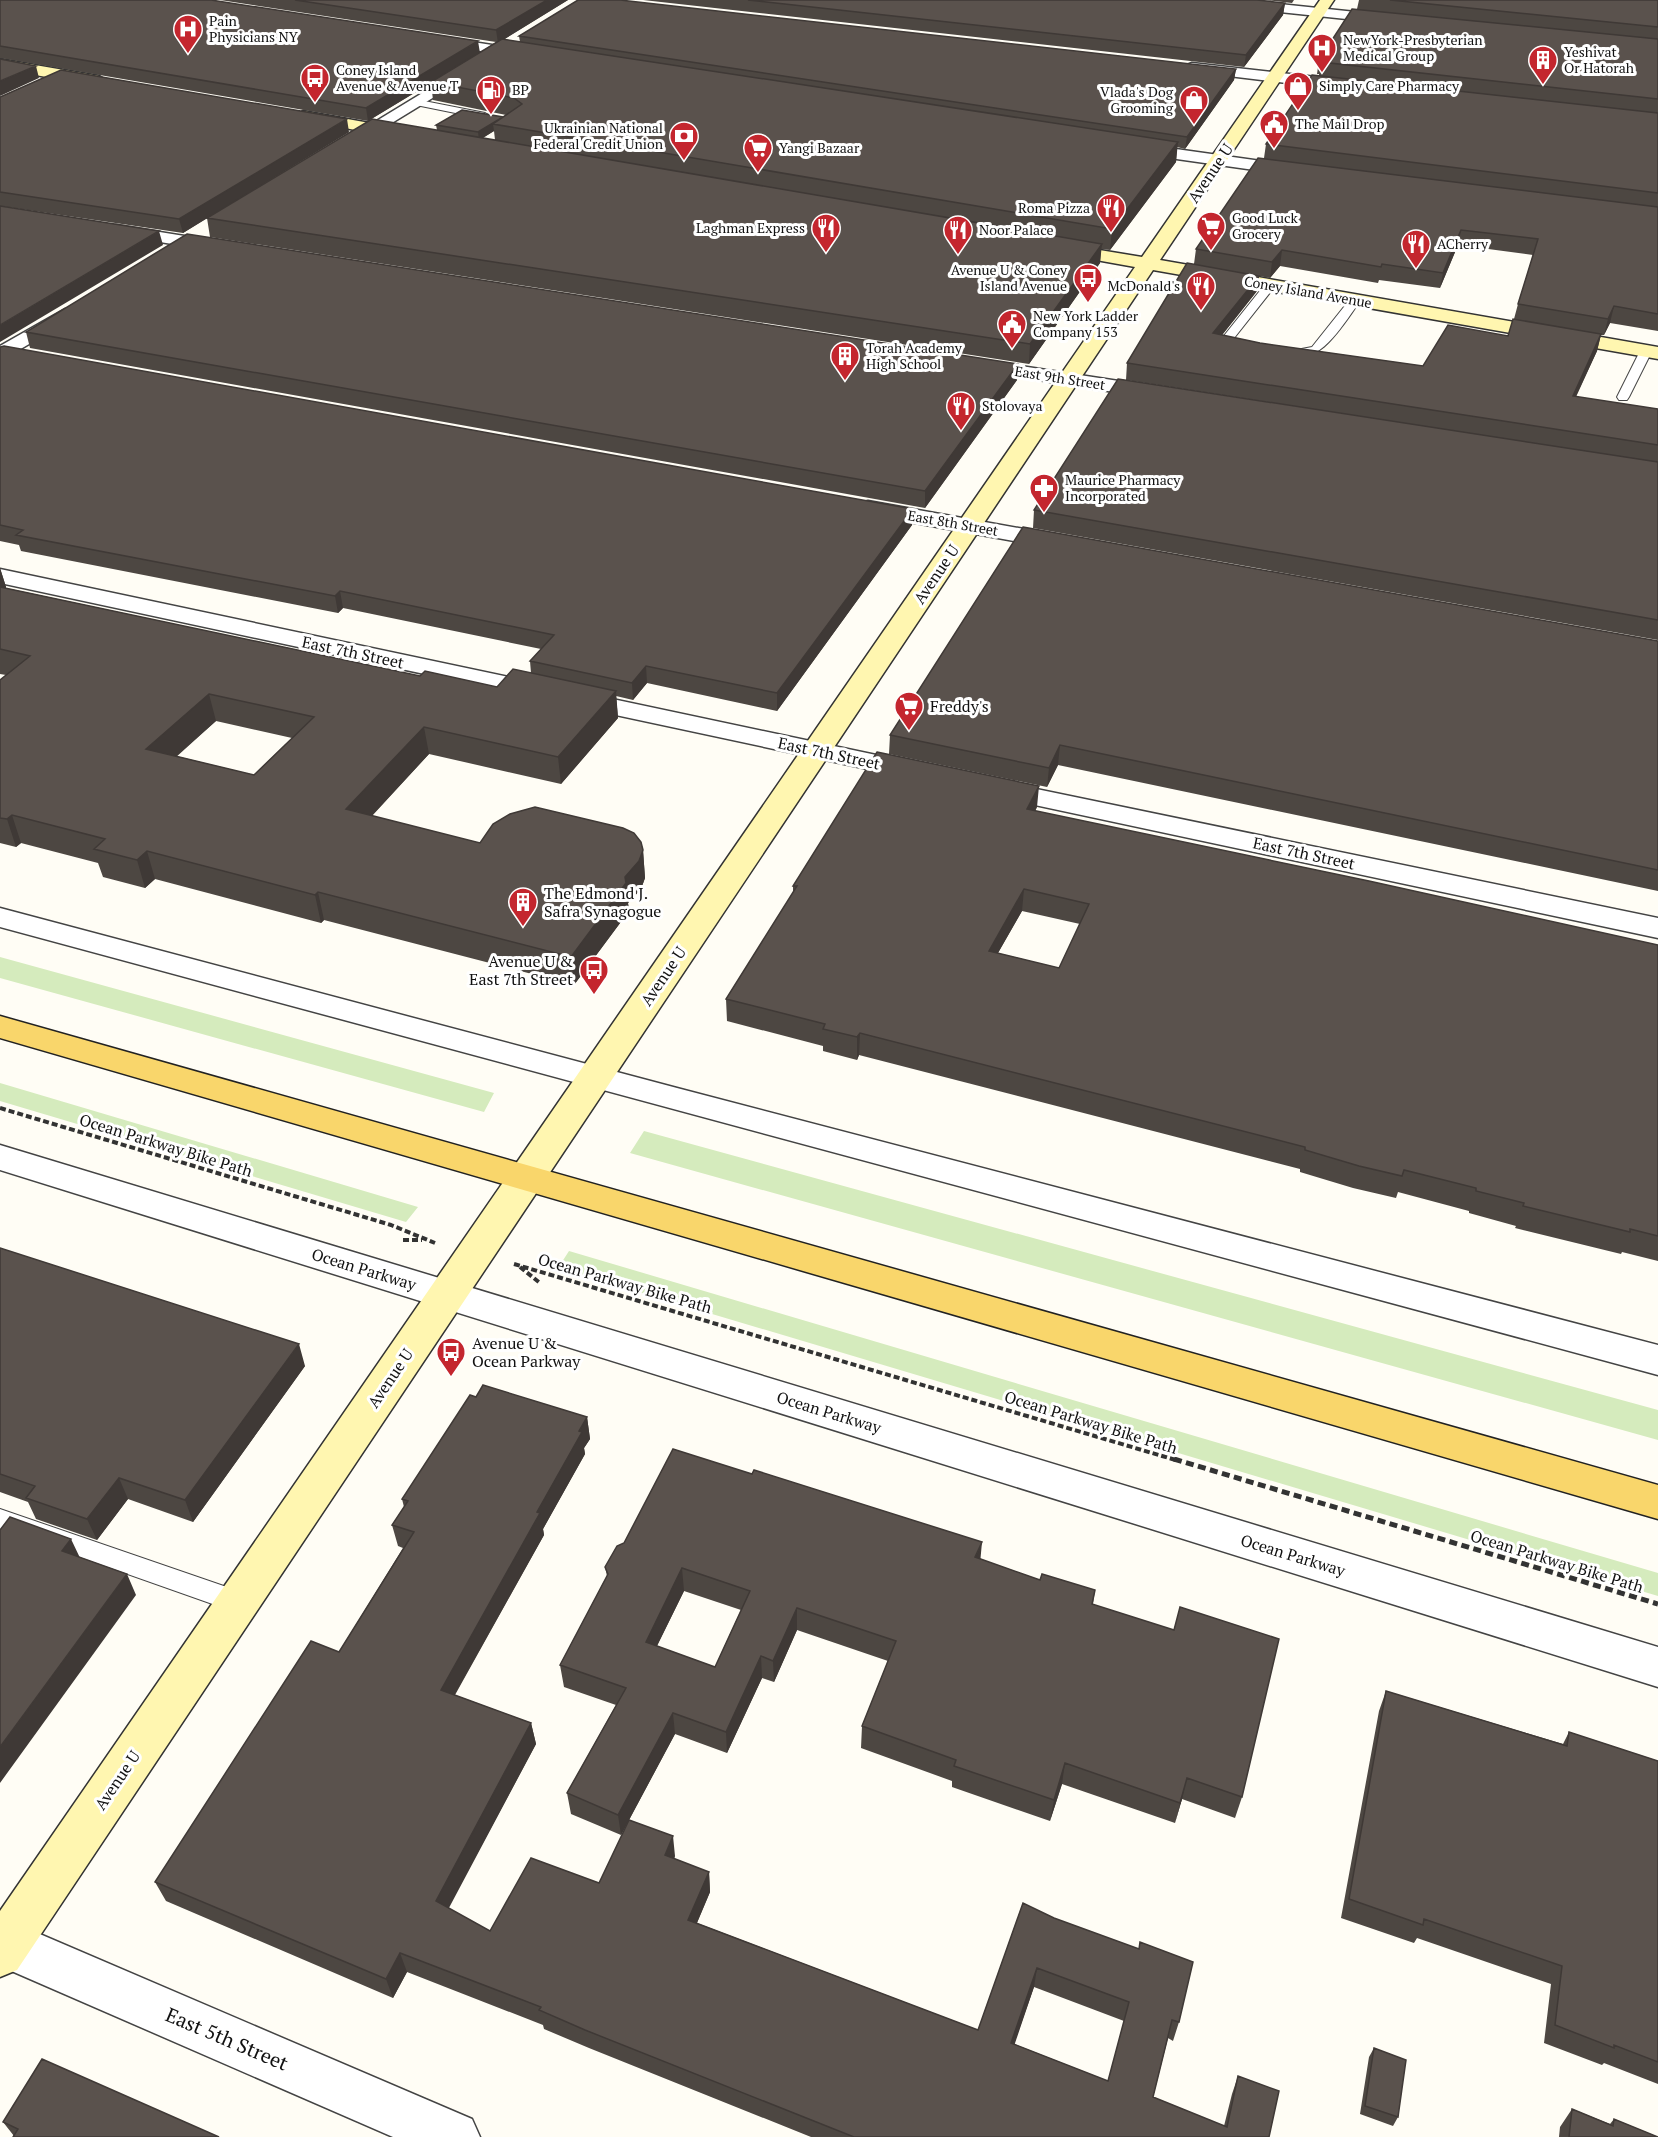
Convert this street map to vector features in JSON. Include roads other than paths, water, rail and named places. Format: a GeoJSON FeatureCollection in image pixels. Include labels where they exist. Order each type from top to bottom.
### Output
{"type":"FeatureCollection","features":[{"type":"Feature","properties":{"kind":"main road","name":"Avenue U"},"geometry":{"type":"LineString","coordinates":[[2,1946],[1323,6]]}},
{"type":"Feature","properties":{"kind":"main road"},"geometry":{"type":"LineString","coordinates":[[0,64],[120,85]]}},
{"type":"Feature","properties":{"kind":"main road"},"geometry":{"type":"LineString","coordinates":[[282,113],[421,137]]}},
{"type":"Feature","properties":{"kind":"main road","name":"Coney Island Avenue"},"geometry":{"type":"LineString","coordinates":[[1037,244],[1652,352]]}},
{"type":"Feature","properties":{"kind":"main road"},"geometry":{"type":"LineString","coordinates":[[0,1027],[1658,1502]]}},
{"type":"Feature","properties":{"kind":"street"},"geometry":{"type":"LineString","coordinates":[[1202,0],[1323,6],[1404,21]]}},
{"type":"Feature","properties":{"kind":"street"},"geometry":{"type":"LineString","coordinates":[[419,38],[545,57]]}},
{"type":"Feature","properties":{"kind":"street"},"geometry":{"type":"LineString","coordinates":[[330,154],[519,39]]}},
{"type":"Feature","properties":{"kind":"street"},"geometry":{"type":"LineString","coordinates":[[1178,67],[1363,87]]}},
{"type":"Feature","properties":{"kind":"street"},"geometry":{"type":"LineString","coordinates":[[39,86],[63,75]]}},
{"type":"Feature","properties":{"kind":"street"},"geometry":{"type":"LineString","coordinates":[[1117,146],[1308,172]]}},
{"type":"Feature","properties":{"kind":"street"},"geometry":{"type":"LineString","coordinates":[[164,255],[210,227]]}},
{"type":"Feature","properties":{"kind":"street"},"geometry":{"type":"LineString","coordinates":[[102,228],[236,249]]}},
{"type":"Feature","properties":{"kind":"street"},"geometry":{"type":"LineString","coordinates":[[2,353],[82,305]]}},
{"type":"Feature","properties":{"kind":"street"},"geometry":{"type":"LineString","coordinates":[[2,353],[33,357]]}},
{"type":"Feature","properties":{"kind":"street","name":"East 9th Street"},"geometry":{"type":"LineString","coordinates":[[961,362],[1176,396]]}},
{"type":"Feature","properties":{"kind":"street","name":"East 8th Street"},"geometry":{"type":"LineString","coordinates":[[846,504],[1089,548]]}},
{"type":"Feature","properties":{"kind":"street","name":"East 7th Street"},"geometry":{"type":"LineString","coordinates":[[0,576],[934,775]]}},
{"type":"Feature","properties":{"kind":"street","name":"East 7th Street"},"geometry":{"type":"LineString","coordinates":[[969,782],[1658,928]]}},
{"type":"Feature","properties":{"kind":"street"},"geometry":{"type":"LineString","coordinates":[[0,918],[1658,1360]]}},
{"type":"Feature","properties":{"kind":"street","name":"Ocean Parkway"},"geometry":{"type":"LineString","coordinates":[[0,1156],[1658,1667]]}},
{"type":"Feature","properties":{"kind":"street","name":"East 5th Street"},"geometry":{"type":"LineString","coordinates":[[2,1946],[454,2137]]}},
{"type":"Feature","properties":{"kind":"lane"},"geometry":{"type":"LineString","coordinates":[[414,102],[496,118]]}},
{"type":"Feature","properties":{"kind":"lane"},"geometry":{"type":"LineString","coordinates":[[448,120],[462,111]]}},
{"type":"Feature","properties":{"kind":"lane"},"geometry":{"type":"LineString","coordinates":[[1255,352],[1230,347],[1225,342],[1270,285]]}},
{"type":"Feature","properties":{"kind":"lane"},"geometry":{"type":"LineString","coordinates":[[1280,355],[1309,353],[1316,350],[1355,300]]}},
{"type":"Feature","properties":{"kind":"lane"},"geometry":{"type":"LineString","coordinates":[[1623,397],[1652,352]]}},
{"type":"Feature","properties":{"kind":"lane"},"geometry":{"type":"LineString","coordinates":[[0,1519],[238,1602]]}},
{"type":"Feature","properties":{"kind":"place","name":"Pain Physicians NY"},"geometry":{"type":"Point","coordinates":[188,54]}},
{"type":"Feature","properties":{"kind":"place","name":"NewYork-Presbyterian Medical Group"},"geometry":{"type":"Point","coordinates":[1322,74]}},
{"type":"Feature","properties":{"kind":"place","name":"Yeshivat Or Hatorah"},"geometry":{"type":"Point","coordinates":[1543,86]}},
{"type":"Feature","properties":{"kind":"place","name":"Coney Island Avenue & Avenue T"},"geometry":{"type":"Point","coordinates":[315,104]}},
{"type":"Feature","properties":{"kind":"place","name":"Simply Care Pharmacy"},"geometry":{"type":"Point","coordinates":[1298,112]}},
{"type":"Feature","properties":{"kind":"place","name":"BP"},"geometry":{"type":"Point","coordinates":[491,116]}},
{"type":"Feature","properties":{"kind":"place","name":"Vlada's Dog Grooming"},"geometry":{"type":"Point","coordinates":[1194,126]}},
{"type":"Feature","properties":{"kind":"place","name":"The Mail Drop"},"geometry":{"type":"Point","coordinates":[1274,150]}},
{"type":"Feature","properties":{"kind":"place","name":"Ukrainian National Federal Credit Union"},"geometry":{"type":"Point","coordinates":[684,162]}},
{"type":"Feature","properties":{"kind":"place","name":"Yangi Bazaar"},"geometry":{"type":"Point","coordinates":[758,174]}},
{"type":"Feature","properties":{"kind":"place","name":"Roma Pizza"},"geometry":{"type":"Point","coordinates":[1111,234]}},
{"type":"Feature","properties":{"kind":"place","name":"Good Luck Grocery"},"geometry":{"type":"Point","coordinates":[1211,252]}},
{"type":"Feature","properties":{"kind":"place","name":"Laghman Express"},"geometry":{"type":"Point","coordinates":[826,254]}},
{"type":"Feature","properties":{"kind":"place","name":"Noor Palace"},"geometry":{"type":"Point","coordinates":[958,256]}},
{"type":"Feature","properties":{"kind":"place","name":"ACherry"},"geometry":{"type":"Point","coordinates":[1416,270]}},
{"type":"Feature","properties":{"kind":"place","name":"Avenue U & Coney Island Avenue"},"geometry":{"type":"Point","coordinates":[1088,304]}},
{"type":"Feature","properties":{"kind":"place","name":"McDonald's"},"geometry":{"type":"Point","coordinates":[1201,312]}},
{"type":"Feature","properties":{"kind":"place","name":"New York Ladder Company 153"},"geometry":{"type":"Point","coordinates":[1012,350]}},
{"type":"Feature","properties":{"kind":"place","name":"Torah Academy High School"},"geometry":{"type":"Point","coordinates":[845,382]}},
{"type":"Feature","properties":{"kind":"place","name":"Stolovaya"},"geometry":{"type":"Point","coordinates":[961,432]}},
{"type":"Feature","properties":{"kind":"place","name":"Maurice Pharmacy Incorporated"},"geometry":{"type":"Point","coordinates":[1044,514]}},
{"type":"Feature","properties":{"kind":"place","name":"Freddy's"},"geometry":{"type":"Point","coordinates":[909,732]}},
{"type":"Feature","properties":{"kind":"place","name":"The Edmond J. Safra Synagogue"},"geometry":{"type":"Point","coordinates":[523,928]}},
{"type":"Feature","properties":{"kind":"place","name":"Avenue U & East 7th Street"},"geometry":{"type":"Point","coordinates":[594,996]}},
{"type":"Feature","properties":{"kind":"place","name":"Avenue U & Ocean Parkway"},"geometry":{"type":"Point","coordinates":[451,1378]}}]}
